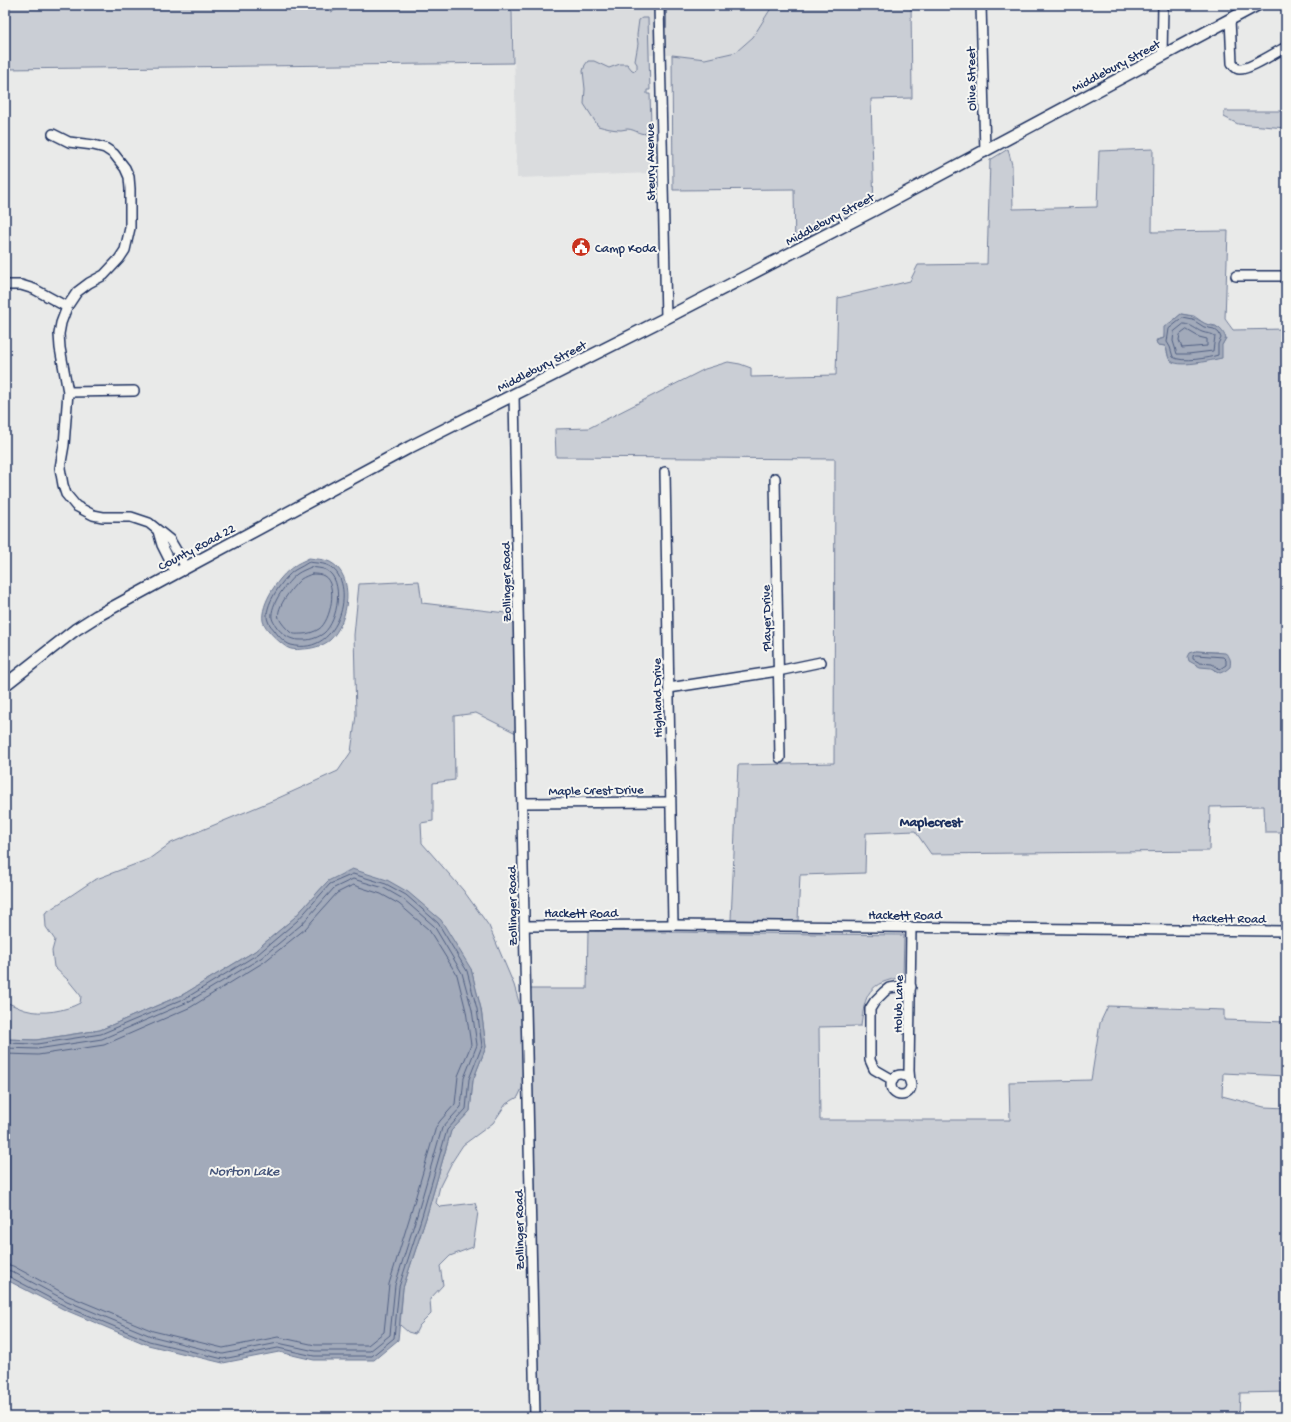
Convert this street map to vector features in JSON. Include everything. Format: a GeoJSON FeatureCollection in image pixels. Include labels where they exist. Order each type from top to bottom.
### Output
{"type":"FeatureCollection","features":[{"type":"Feature","properties":{"kind":"main road","name":"Middlebury Street"},"geometry":{"type":"LineString","coordinates":[[410,447],[795,252],[985,152],[1257,5]]}},
{"type":"Feature","properties":{"kind":"main road","name":"County Road 22"},"geometry":{"type":"LineString","coordinates":[[5,684],[75,630],[97,616],[410,447]]}},
{"type":"Feature","properties":{"kind":"street","name":"Steury Avenue"},"geometry":{"type":"LineString","coordinates":[[659,5],[666,318]]}},
{"type":"Feature","properties":{"kind":"street","name":"Olive Street"},"geometry":{"type":"LineString","coordinates":[[981,5],[985,152]]}},
{"type":"Feature","properties":{"kind":"street"},"geometry":{"type":"LineString","coordinates":[[1162,5],[1162,56]]}},
{"type":"Feature","properties":{"kind":"street"},"geometry":{"type":"LineString","coordinates":[[1230,19],[1232,63],[1239,69],[1248,67],[1286,47]]}},
{"type":"Feature","properties":{"kind":"street"},"geometry":{"type":"LineString","coordinates":[[53,134],[69,142],[105,148],[114,154],[125,168],[129,177],[130,188],[130,228],[125,250],[104,275],[89,283],[77,292],[67,307],[61,323],[59,334],[60,348],[68,392],[64,445],[60,468],[66,494],[76,506],[93,516],[131,517],[149,522],[170,540],[186,567]]}},
{"type":"Feature","properties":{"kind":"street"},"geometry":{"type":"LineString","coordinates":[[1236,276],[1286,276]]}},
{"type":"Feature","properties":{"kind":"street"},"geometry":{"type":"LineString","coordinates":[[5,285],[21,285],[34,289],[67,307]]}},
{"type":"Feature","properties":{"kind":"street"},"geometry":{"type":"LineString","coordinates":[[68,392],[134,391]]}},
{"type":"Feature","properties":{"kind":"street","name":"Zollinger Road"},"geometry":{"type":"LineString","coordinates":[[514,395],[535,1417]]}},
{"type":"Feature","properties":{"kind":"street","name":"Highland Drive"},"geometry":{"type":"LineString","coordinates":[[665,472],[673,925]]}},
{"type":"Feature","properties":{"kind":"street","name":"Player Drive"},"geometry":{"type":"LineString","coordinates":[[775,478],[780,758]]}},
{"type":"Feature","properties":{"kind":"street"},"geometry":{"type":"LineString","coordinates":[[158,531],[162,545],[176,573]]}},
{"type":"Feature","properties":{"kind":"street"},"geometry":{"type":"LineString","coordinates":[[669,688],[778,671],[821,662]]}},
{"type":"Feature","properties":{"kind":"street","name":"Maple Crest Drive"},"geometry":{"type":"LineString","coordinates":[[523,803],[670,802]]}},
{"type":"Feature","properties":{"kind":"street","name":"Hackett Road"},"geometry":{"type":"LineString","coordinates":[[525,926],[673,925],[1286,931]]}},
{"type":"Feature","properties":{"kind":"street","name":"Holub Lane"},"geometry":{"type":"LineString","coordinates":[[910,1082],[911,927]]}},
{"type":"Feature","properties":{"kind":"street"},"geometry":{"type":"LineString","coordinates":[[893,1080],[874,1069],[870,1060],[870,1009],[874,1001],[889,988],[911,988]]}},
{"type":"Feature","properties":{"kind":"street"},"geometry":{"type":"LineString","coordinates":[[903,1075],[909,1079],[910,1082],[911,1088],[901,1095],[894,1090],[892,1085],[893,1080],[896,1077],[903,1075]]}},
{"type":"Feature","properties":{"kind":"shaded area"},"geometry":{"type":"Polygon","coordinates":[[[5,5],[324,5],[331,12],[347,5],[468,5],[512,11],[513,63],[5,69],[5,5]]]}},
{"type":"Feature","properties":{"kind":"shaded area"},"geometry":{"type":"Polygon","coordinates":[[[513,5],[773,5],[753,37],[736,52],[705,59],[672,55],[650,55],[650,89],[646,89],[647,94],[650,95],[652,173],[517,178],[513,5]]]}},
{"type":"Feature","properties":{"kind":"shaded area"},"geometry":{"type":"Polygon","coordinates":[[[773,5],[911,5],[912,98],[871,99],[874,210],[795,252],[794,189],[673,190],[672,55],[705,59],[736,52],[753,37],[773,5]]]}},
{"type":"Feature","properties":{"kind":"shaded area"},"geometry":{"type":"Polygon","coordinates":[[[642,18],[648,18],[650,90],[647,90],[647,94],[650,94],[651,124],[649,132],[643,134],[630,129],[615,130],[598,126],[584,104],[585,89],[583,71],[585,65],[588,61],[594,61],[609,68],[620,64],[627,64],[632,70],[635,71],[637,69],[637,64],[635,61],[638,44],[637,35],[639,20],[642,18]]]}},
{"type":"Feature","properties":{"kind":"shaded area"},"geometry":{"type":"Polygon","coordinates":[[[1224,111],[1286,111],[1286,128],[1238,124],[1224,117],[1224,111]]]}},
{"type":"Feature","properties":{"kind":"shaded area"},"geometry":{"type":"Polygon","coordinates":[[[1008,149],[1012,165],[1013,209],[1097,207],[1099,151],[1153,149],[1152,232],[1228,231],[1225,319],[1233,330],[1286,329],[1286,832],[1265,832],[1264,806],[1210,807],[1209,851],[931,854],[915,831],[866,833],[865,873],[800,875],[798,921],[731,920],[738,765],[834,763],[835,459],[556,457],[555,429],[589,428],[705,369],[728,362],[751,368],[751,377],[836,375],[838,298],[910,281],[918,265],[987,264],[990,160],[1008,149]],[[1181,314],[1165,327],[1164,338],[1156,340],[1159,345],[1165,346],[1169,359],[1222,345],[1226,338],[1216,326],[1205,324],[1194,316],[1181,314]],[[1196,651],[1215,671],[1217,652],[1196,651]]]}},
{"type":"Feature","properties":{"kind":"shaded area"},"geometry":{"type":"Polygon","coordinates":[[[419,581],[422,603],[514,614],[516,733],[476,713],[454,716],[455,780],[433,783],[433,821],[421,823],[422,843],[463,890],[489,926],[514,985],[521,1009],[524,1084],[518,1097],[506,1104],[493,1123],[463,1145],[452,1162],[440,1186],[436,1203],[440,1207],[475,1203],[478,1212],[473,1247],[450,1256],[440,1266],[443,1285],[430,1299],[431,1314],[419,1326],[415,1334],[408,1332],[400,1325],[403,1288],[426,1218],[451,1131],[470,1111],[473,1080],[486,1047],[481,1009],[471,969],[328,881],[294,918],[255,951],[184,994],[100,1030],[36,1040],[5,1039],[5,1002],[25,1010],[39,1012],[60,1010],[80,1003],[81,996],[68,980],[54,967],[52,951],[55,940],[46,927],[45,913],[94,880],[149,859],[171,843],[274,800],[338,771],[351,752],[356,715],[354,635],[359,584],[419,581]]]}},
{"type":"Feature","properties":{"kind":"shaded area"},"geometry":{"type":"Polygon","coordinates":[[[588,931],[904,935],[903,977],[891,979],[875,986],[870,991],[864,1005],[861,1026],[819,1027],[820,1120],[1010,1120],[1009,1082],[1091,1080],[1100,1023],[1108,1006],[1224,1010],[1224,1020],[1286,1022],[1286,1076],[1223,1073],[1222,1096],[1264,1107],[1286,1108],[1286,1392],[1240,1393],[1239,1417],[535,1417],[530,989],[587,989],[588,931]]]}},
{"type":"Feature","properties":{"kind":"water"},"geometry":{"type":"Polygon","coordinates":[[[1181,314],[1188,315],[1208,325],[1217,327],[1224,333],[1226,338],[1222,345],[1222,358],[1187,364],[1174,363],[1170,360],[1165,346],[1157,344],[1156,341],[1164,338],[1164,327],[1181,314]]]}},
{"type":"Feature","properties":{"kind":"water"},"geometry":{"type":"Polygon","coordinates":[[[309,558],[328,561],[338,568],[344,577],[347,599],[342,622],[337,632],[330,640],[313,648],[298,650],[285,646],[275,638],[264,624],[263,614],[267,599],[282,577],[299,563],[309,558]]]}},
{"type":"Feature","properties":{"kind":"water"},"geometry":{"type":"Polygon","coordinates":[[[1196,651],[1225,653],[1230,659],[1230,667],[1220,673],[1211,668],[1200,667],[1189,661],[1188,657],[1190,653],[1196,651]]]}},
{"type":"Feature","properties":{"kind":"water","name":"Norton Lake"},"geometry":{"type":"Polygon","coordinates":[[[352,869],[387,880],[408,892],[441,920],[471,969],[481,1009],[486,1047],[473,1080],[470,1111],[451,1131],[426,1218],[403,1288],[398,1340],[374,1360],[314,1360],[279,1352],[223,1363],[148,1345],[63,1309],[5,1279],[5,1039],[36,1040],[100,1030],[184,994],[255,951],[294,918],[328,881],[352,869]]]}},
{"type":"Feature","properties":{"kind":"waterway"},"geometry":{"type":"LineString","coordinates":[[666,5],[666,27]]}},
{"type":"Feature","properties":{"kind":"place","name":"Camp Koda"},"geometry":{"type":"Point","coordinates":[581,247]}},
{"type":"Feature","properties":{"kind":"district","name":"Maplecrest"},"geometry":{"type":"Point","coordinates":[931,821]}}]}
